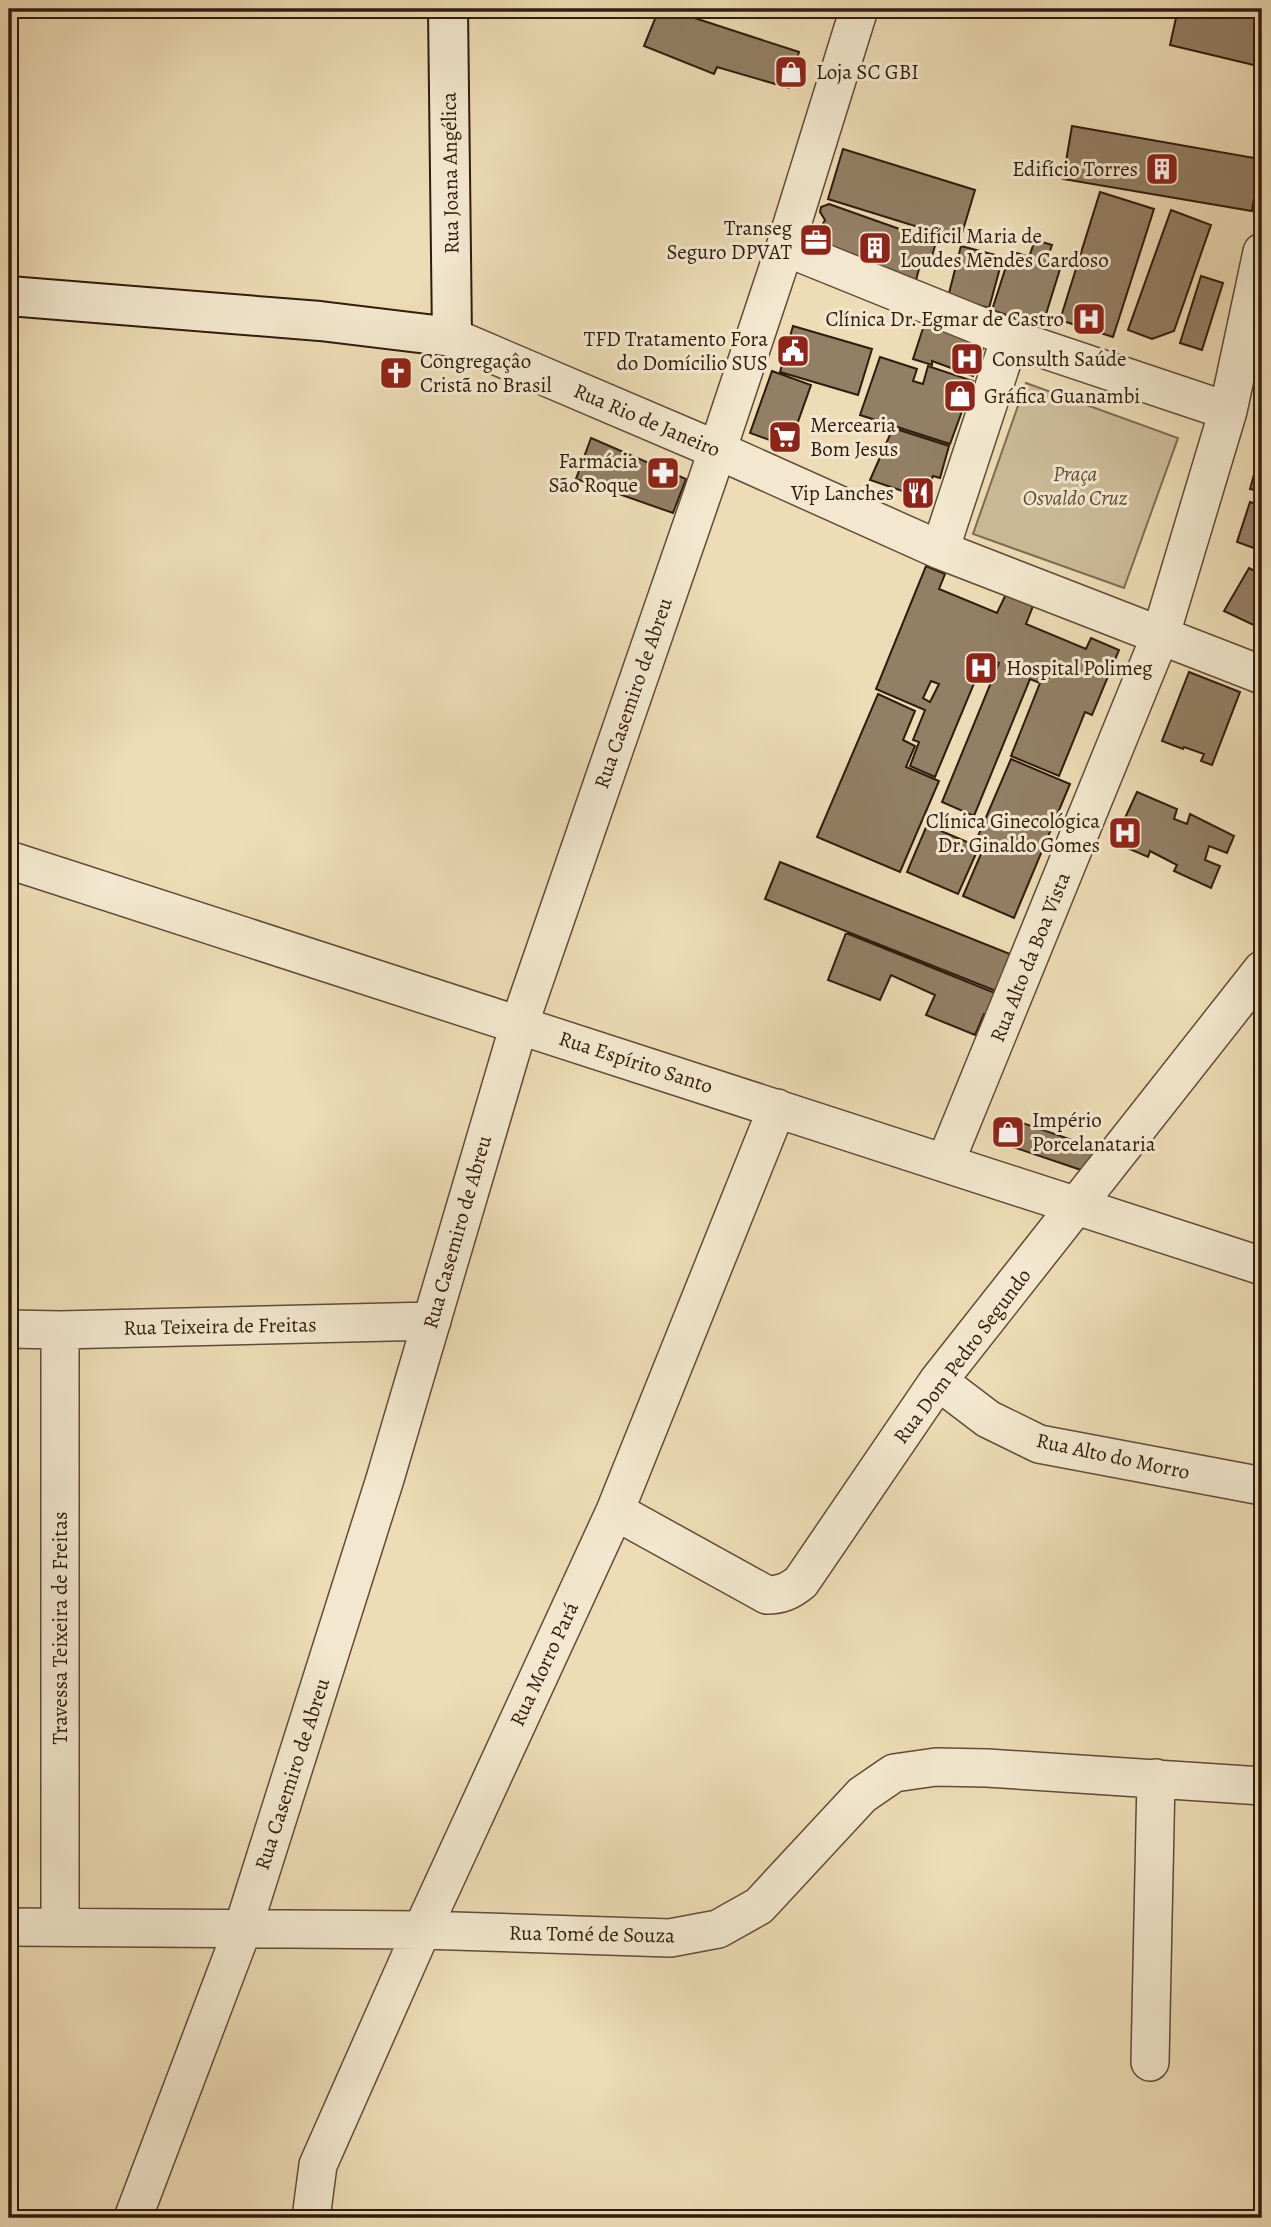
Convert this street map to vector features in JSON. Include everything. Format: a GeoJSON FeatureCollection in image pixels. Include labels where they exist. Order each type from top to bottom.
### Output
{"type":"FeatureCollection","features":[{"type":"Feature","properties":{"kind":"main road","name":"Rua Joana Angélica"},"geometry":{"type":"LineString","coordinates":[[448,9],[452,337]]}},
{"type":"Feature","properties":{"kind":"main road","name":"Rua Rio de Janeiro"},"geometry":{"type":"LineString","coordinates":[[9,296],[320,321],[452,337]]}},
{"type":"Feature","properties":{"kind":"street","name":"Rua Casemiro de Abreu"},"geometry":{"type":"LineString","coordinates":[[133,2218],[243,1928],[385,1479],[519,1024],[718,450],[859,9]]}},
{"type":"Feature","properties":{"kind":"street"},"geometry":{"type":"LineString","coordinates":[[785,247],[1010,338],[1228,411]]}},
{"type":"Feature","properties":{"kind":"street"},"geometry":{"type":"LineString","coordinates":[[1161,634],[1228,411],[1262,252]]}},
{"type":"Feature","properties":{"kind":"street","name":"Rua Rio de Janeiro"},"geometry":{"type":"LineString","coordinates":[[452,337],[718,450],[940,550]]}},
{"type":"Feature","properties":{"kind":"street"},"geometry":{"type":"LineString","coordinates":[[1010,338],[940,550],[1262,675]]}},
{"type":"Feature","properties":{"kind":"street","name":"Rua Alto da Boa Vista"},"geometry":{"type":"LineString","coordinates":[[945,1163],[1161,634]]}},
{"type":"Feature","properties":{"kind":"street","name":"Rua Espírito Santo"},"geometry":{"type":"LineString","coordinates":[[9,860],[1262,1266]]}},
{"type":"Feature","properties":{"kind":"street","name":"Rua Dom Pedro Segundo"},"geometry":{"type":"LineString","coordinates":[[615,1511],[767,1595],[779,1595],[801,1582],[938,1381],[1262,970]]}},
{"type":"Feature","properties":{"kind":"street","name":"Rua Morro Pará"},"geometry":{"type":"LineString","coordinates":[[311,2218],[318,2165],[422,1930],[615,1511],[777,1108]]}},
{"type":"Feature","properties":{"kind":"street","name":"Rua Teixeira de Freitas"},"geometry":{"type":"LineString","coordinates":[[9,1329],[432,1321]]}},
{"type":"Feature","properties":{"kind":"street","name":"Travessa Teixeira de Freitas"},"geometry":{"type":"LineString","coordinates":[[60,1330],[60,1926]]}},
{"type":"Feature","properties":{"kind":"street","name":"Rua Alto do Morro"},"geometry":{"type":"LineString","coordinates":[[938,1381],[988,1419],[1039,1444],[1262,1486]]}},
{"type":"Feature","properties":{"kind":"street","name":"Rua Tomé de Souza"},"geometry":{"type":"LineString","coordinates":[[9,1927],[422,1930],[670,1938],[718,1929],[758,1906],[862,1795],[894,1773],[936,1767],[1262,1786]]}},
{"type":"Feature","properties":{"kind":"street"},"geometry":{"type":"LineString","coordinates":[[1150,2062],[1156,1778]]}},
{"type":"Feature","properties":{"kind":"green space","name":"Praça Osvaldo Cruz"},"geometry":{"type":"Polygon","coordinates":[[[1026,383],[1178,438],[1124,588],[973,534],[1026,383]]]}},
{"type":"Feature","properties":{"kind":"building"},"geometry":{"type":"Polygon","coordinates":[[[659,9],[667,9],[799,52],[789,88],[717,67],[714,74],[644,46],[659,9]]]}},
{"type":"Feature","properties":{"kind":"building"},"geometry":{"type":"Polygon","coordinates":[[[1178,9],[1262,10],[1258,40],[1262,41],[1262,67],[1170,45],[1178,9]]]}},
{"type":"Feature","properties":{"kind":"building","name":"Edifício Torres"},"geometry":{"type":"Polygon","coordinates":[[[1072,126],[1260,159],[1252,211],[1063,179],[1072,126]]]}},
{"type":"Feature","properties":{"kind":"building"},"geometry":{"type":"Polygon","coordinates":[[[843,149],[975,190],[960,240],[828,199],[843,149]]]}},
{"type":"Feature","properties":{"kind":"building"},"geometry":{"type":"Polygon","coordinates":[[[1100,192],[1154,209],[1113,337],[1060,320],[1100,192]]]}},
{"type":"Feature","properties":{"kind":"building","name":"Edifícil Maria de Loudes Mendes Cardoso"},"geometry":{"type":"Polygon","coordinates":[[[829,204],[936,242],[929,267],[920,265],[914,288],[812,240],[813,234],[825,220],[820,212],[821,207],[829,204]]]}},
{"type":"Feature","properties":{"kind":"building"},"geometry":{"type":"Polygon","coordinates":[[[1171,210],[1211,225],[1174,331],[1152,339],[1128,330],[1171,210]]]}},
{"type":"Feature","properties":{"kind":"building"},"geometry":{"type":"Polygon","coordinates":[[[1035,240],[1052,245],[1045,265],[1060,269],[1042,327],[992,310],[1011,251],[1029,257],[1035,240]]]}},
{"type":"Feature","properties":{"kind":"building"},"geometry":{"type":"Polygon","coordinates":[[[961,246],[1003,257],[989,308],[948,297],[961,246]]]}},
{"type":"Feature","properties":{"kind":"building"},"geometry":{"type":"Polygon","coordinates":[[[1201,276],[1223,283],[1202,350],[1180,343],[1201,276]]]}},
{"type":"Feature","properties":{"kind":"building"},"geometry":{"type":"Polygon","coordinates":[[[925,322],[985,343],[973,376],[932,361],[932,365],[913,359],[925,322]]]}},
{"type":"Feature","properties":{"kind":"building"},"geometry":{"type":"Polygon","coordinates":[[[793,326],[872,349],[858,395],[780,372],[793,326]]]}},
{"type":"Feature","properties":{"kind":"building"},"geometry":{"type":"Polygon","coordinates":[[[880,357],[917,369],[913,381],[923,384],[928,366],[973,381],[950,444],[860,415],[880,357]]]}},
{"type":"Feature","properties":{"kind":"building"},"geometry":{"type":"Polygon","coordinates":[[[772,371],[811,385],[789,447],[750,433],[772,371]]]}},
{"type":"Feature","properties":{"kind":"building"},"geometry":{"type":"Polygon","coordinates":[[[893,428],[949,446],[940,478],[933,476],[923,498],[870,480],[893,428]]]}},
{"type":"Feature","properties":{"kind":"building"},"geometry":{"type":"Polygon","coordinates":[[[591,438],[686,479],[673,513],[576,479],[591,438]]]}},
{"type":"Feature","properties":{"kind":"building"},"geometry":{"type":"Polygon","coordinates":[[[1255,471],[1262,473],[1262,492],[1250,489],[1255,471]]]}},
{"type":"Feature","properties":{"kind":"building"},"geometry":{"type":"Polygon","coordinates":[[[1250,502],[1262,506],[1262,551],[1237,542],[1250,502]]]}},
{"type":"Feature","properties":{"kind":"building"},"geometry":{"type":"Polygon","coordinates":[[[926,566],[945,574],[939,589],[997,613],[1006,594],[1033,606],[1026,624],[1086,649],[1091,638],[1119,650],[1092,715],[1085,712],[1059,776],[1011,756],[1040,683],[1030,679],[974,816],[942,802],[999,663],[985,657],[935,777],[910,766],[919,742],[913,740],[925,710],[876,689],[926,566]],[[931,681],[923,698],[930,702],[939,684],[931,681]]]}},
{"type":"Feature","properties":{"kind":"building"},"geometry":{"type":"Polygon","coordinates":[[[1249,568],[1262,575],[1262,629],[1224,611],[1249,568]]]}},
{"type":"Feature","properties":{"kind":"building"},"geometry":{"type":"Polygon","coordinates":[[[1189,672],[1240,692],[1212,765],[1201,761],[1204,754],[1162,741],[1189,672]]]}},
{"type":"Feature","properties":{"kind":"building"},"geometry":{"type":"Polygon","coordinates":[[[878,694],[915,711],[903,740],[915,746],[906,767],[939,781],[900,872],[817,837],[878,694]]]}},
{"type":"Feature","properties":{"kind":"building"},"geometry":{"type":"Polygon","coordinates":[[[1011,759],[1070,784],[1014,918],[963,896],[984,847],[975,843],[1011,759]]]}},
{"type":"Feature","properties":{"kind":"building"},"geometry":{"type":"Polygon","coordinates":[[[1137,792],[1177,809],[1174,819],[1187,824],[1190,814],[1234,836],[1227,853],[1209,846],[1205,860],[1220,866],[1211,888],[1174,871],[1177,865],[1150,851],[1148,857],[1118,844],[1126,824],[1125,818],[1137,792]]]}},
{"type":"Feature","properties":{"kind":"building"},"geometry":{"type":"Polygon","coordinates":[[[927,825],[979,847],[958,894],[907,872],[927,825]]]}},
{"type":"Feature","properties":{"kind":"building"},"geometry":{"type":"Polygon","coordinates":[[[780,862],[1010,954],[996,991],[765,899],[780,862]]]}},
{"type":"Feature","properties":{"kind":"building"},"geometry":{"type":"Polygon","coordinates":[[[846,933],[1000,995],[992,1018],[984,1014],[975,1035],[926,1015],[935,995],[891,975],[880,1000],[828,980],[846,933]]]}},
{"type":"Feature","properties":{"kind":"building"},"geometry":{"type":"Polygon","coordinates":[[[1011,1119],[1107,1152],[1090,1173],[1001,1143],[1011,1119]]]}},
{"type":"Feature","properties":{"kind":"place","name":"Loja SC GBI"},"geometry":{"type":"Point","coordinates":[791,72]}},
{"type":"Feature","properties":{"kind":"place","name":"Edifício Torres"},"geometry":{"type":"Point","coordinates":[1162,169]}},
{"type":"Feature","properties":{"kind":"place","name":"Transeg Seguro DPVAT"},"geometry":{"type":"Point","coordinates":[816,240]}},
{"type":"Feature","properties":{"kind":"place","name":"Edifícil Maria de Loudes Mendes Cardoso"},"geometry":{"type":"Point","coordinates":[875,248]}},
{"type":"Feature","properties":{"kind":"place","name":"Clínica Dr. Egmar de Castro"},"geometry":{"type":"Point","coordinates":[1089,319]}},
{"type":"Feature","properties":{"kind":"place","name":"TFD Tratamento Fora do Domícilio SUS"},"geometry":{"type":"Point","coordinates":[793,351]}},
{"type":"Feature","properties":{"kind":"place","name":"Consulth Saúde"},"geometry":{"type":"Point","coordinates":[967,359]}},
{"type":"Feature","properties":{"kind":"place","name":"Congregaçâo Cristã no Brasil"},"geometry":{"type":"Point","coordinates":[396,373]}},
{"type":"Feature","properties":{"kind":"place","name":"Gráfica Guanambi"},"geometry":{"type":"Point","coordinates":[960,396]}},
{"type":"Feature","properties":{"kind":"place","name":"Mercearia Bom Jesus"},"geometry":{"type":"Point","coordinates":[785,437]}},
{"type":"Feature","properties":{"kind":"place","name":"Farmácia São Roque"},"geometry":{"type":"Point","coordinates":[663,473]}},
{"type":"Feature","properties":{"kind":"place","name":"Vip Lanches"},"geometry":{"type":"Point","coordinates":[918,493]}},
{"type":"Feature","properties":{"kind":"place","name":"Hospital Polimeg"},"geometry":{"type":"Point","coordinates":[981,668]}},
{"type":"Feature","properties":{"kind":"place","name":"Clínica Ginecológica Dr. Ginaldo Gomes"},"geometry":{"type":"Point","coordinates":[1125,833]}},
{"type":"Feature","properties":{"kind":"place","name":"Império Porcelanataria"},"geometry":{"type":"Point","coordinates":[1008,1132]}}]}
